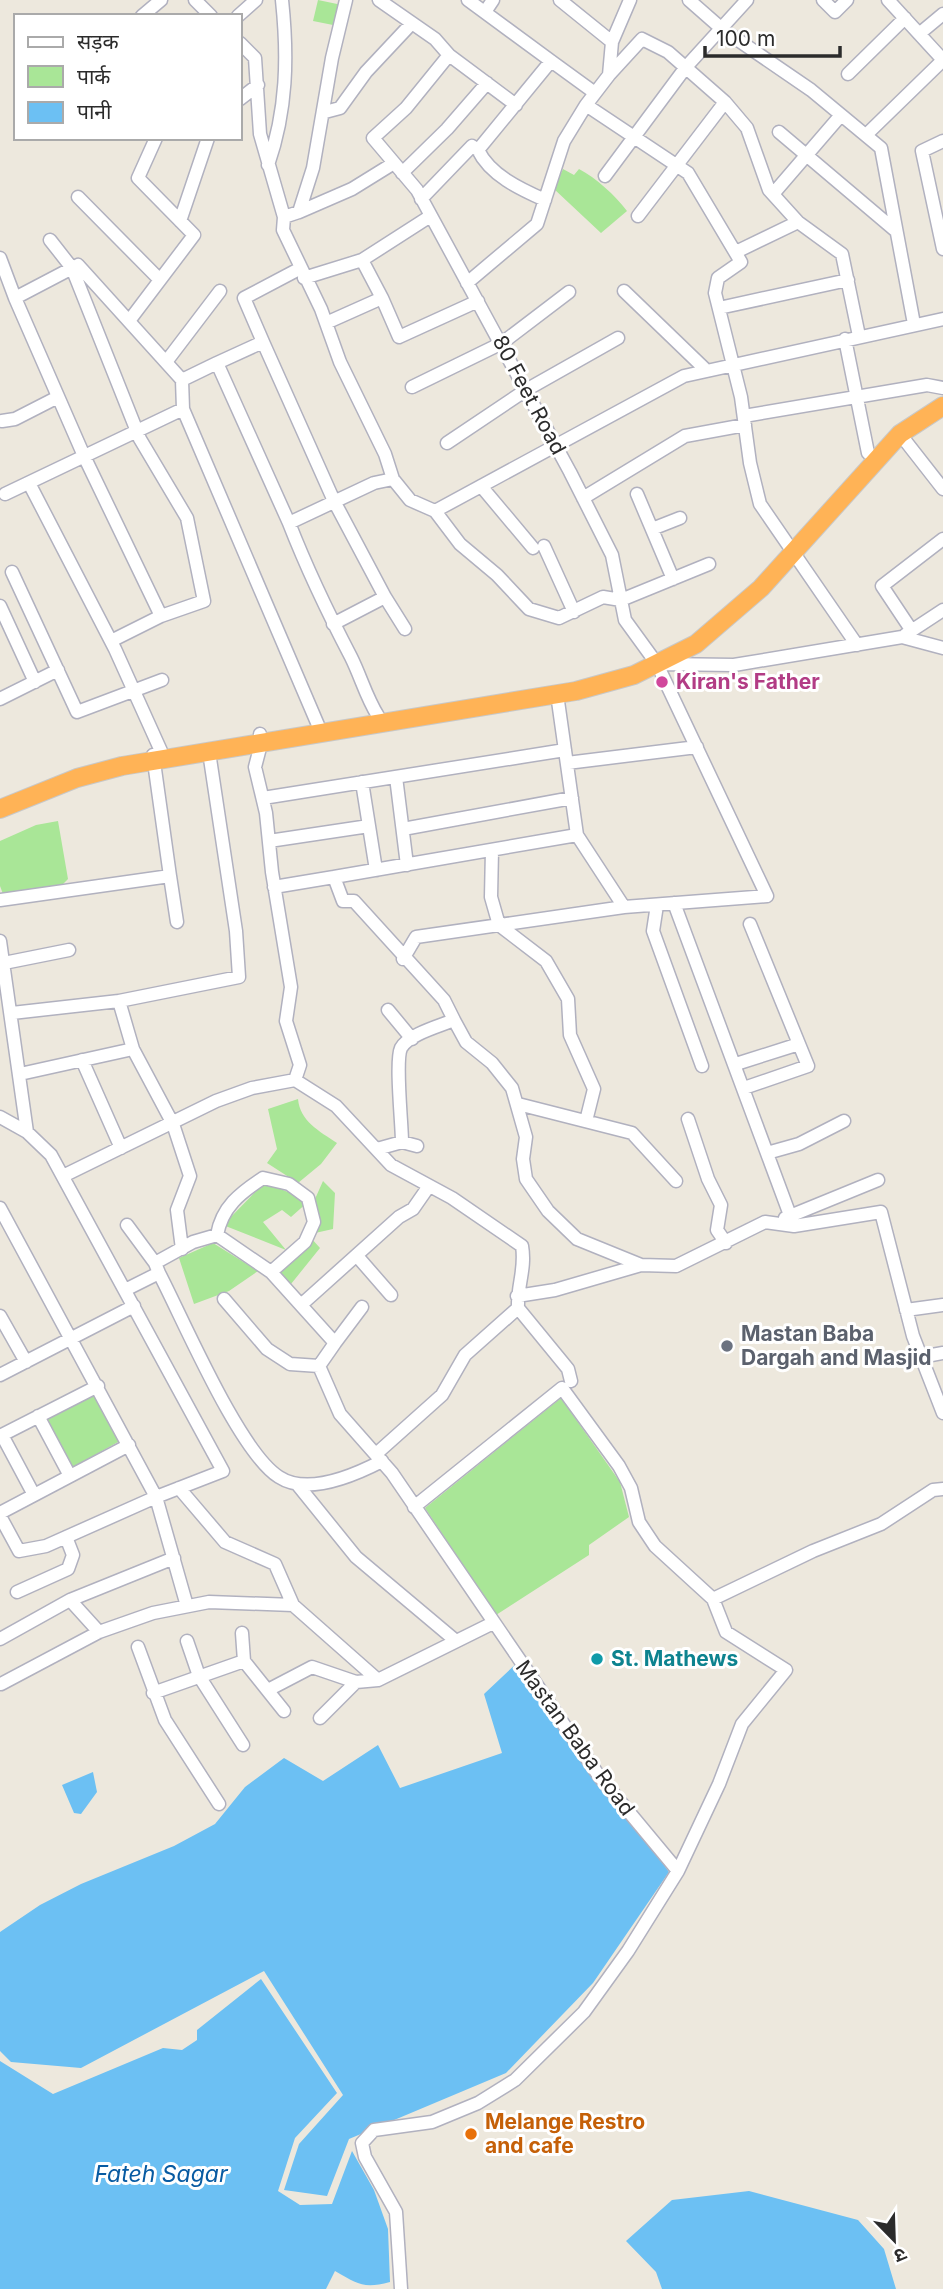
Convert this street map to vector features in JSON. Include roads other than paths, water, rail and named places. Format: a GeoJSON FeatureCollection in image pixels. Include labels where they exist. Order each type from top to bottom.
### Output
{"type":"FeatureCollection","features":[{"type":"Feature","properties":{"kind":"highway"},"geometry":{"type":"LineString","coordinates":[[792,547],[869,453],[894,427],[934,399],[943,397]]}},
{"type":"Feature","properties":{"kind":"highway"},"geometry":{"type":"LineString","coordinates":[[0,799],[74,769],[557,694],[634,675],[691,636],[792,547],[900,434],[943,406]]}},
{"type":"Feature","properties":{"kind":"highway"},"geometry":{"type":"LineString","coordinates":[[0,809],[77,778],[156,755],[209,752],[318,725],[574,682],[655,660]]}},
{"type":"Feature","properties":{"kind":"street"},"geometry":{"type":"LineString","coordinates":[[144,14],[161,0]]}},
{"type":"Feature","properties":{"kind":"street"},"geometry":{"type":"LineString","coordinates":[[195,0],[209,14]]}},
{"type":"Feature","properties":{"kind":"street"},"geometry":{"type":"LineString","coordinates":[[240,14],[256,0]]}},
{"type":"Feature","properties":{"kind":"street"},"geometry":{"type":"LineString","coordinates":[[268,165],[283,113],[287,69],[282,0]]}},
{"type":"Feature","properties":{"kind":"street"},"geometry":{"type":"LineString","coordinates":[[299,212],[325,112],[332,58],[346,0]]}},
{"type":"Feature","properties":{"kind":"street"},"geometry":{"type":"LineString","coordinates":[[379,0],[435,39],[449,55],[516,105]]}},
{"type":"Feature","properties":{"kind":"street"},"geometry":{"type":"LineString","coordinates":[[468,0],[595,93]]}},
{"type":"Feature","properties":{"kind":"street"},"geometry":{"type":"LineString","coordinates":[[485,12],[493,0]]}},
{"type":"Feature","properties":{"kind":"street"},"geometry":{"type":"LineString","coordinates":[[561,0],[612,43]]}},
{"type":"Feature","properties":{"kind":"street"},"geometry":{"type":"LineString","coordinates":[[609,75],[612,43],[630,0]]}},
{"type":"Feature","properties":{"kind":"street"},"geometry":{"type":"LineString","coordinates":[[689,0],[722,30],[811,90],[881,148],[914,324]]}},
{"type":"Feature","properties":{"kind":"street"},"geometry":{"type":"LineString","coordinates":[[605,176],[686,67],[747,0]]}},
{"type":"Feature","properties":{"kind":"street"},"geometry":{"type":"LineString","coordinates":[[823,0],[835,12],[849,0]]}},
{"type":"Feature","properties":{"kind":"street"},"geometry":{"type":"LineString","coordinates":[[835,15],[849,0]]}},
{"type":"Feature","properties":{"kind":"street"},"geometry":{"type":"LineString","coordinates":[[866,135],[943,60],[888,0]]}},
{"type":"Feature","properties":{"kind":"street"},"geometry":{"type":"LineString","coordinates":[[919,34],[943,14]]}},
{"type":"Feature","properties":{"kind":"street"},"geometry":{"type":"LineString","coordinates":[[848,74],[905,18]]}},
{"type":"Feature","properties":{"kind":"street"},"geometry":{"type":"LineString","coordinates":[[325,112],[340,108],[366,72],[411,24]]}},
{"type":"Feature","properties":{"kind":"street"},"geometry":{"type":"LineString","coordinates":[[467,283],[537,224],[564,141],[595,93],[642,39],[668,52],[725,102],[747,128],[760,170],[773,194],[798,222],[842,254],[859,336]]}},
{"type":"Feature","properties":{"kind":"street"},"geometry":{"type":"LineString","coordinates":[[242,45],[255,58],[260,134],[284,217],[283,230],[326,323],[340,362],[385,454],[393,479],[410,500],[435,511],[460,544],[497,575],[529,609],[559,618],[603,597],[621,600],[709,564]]}},
{"type":"Feature","properties":{"kind":"street","name":"80 Feet Road"},"geometry":{"type":"LineString","coordinates":[[449,55],[406,108],[373,138],[421,199],[556,445],[612,555],[625,620],[655,660],[767,896],[674,903]]}},
{"type":"Feature","properties":{"kind":"street"},"geometry":{"type":"LineString","coordinates":[[478,150],[551,61]]}},
{"type":"Feature","properties":{"kind":"street"},"geometry":{"type":"LineString","coordinates":[[284,217],[398,168],[447,129],[487,83]]}},
{"type":"Feature","properties":{"kind":"street"},"geometry":{"type":"LineString","coordinates":[[242,97],[258,85]]}},
{"type":"Feature","properties":{"kind":"street"},"geometry":{"type":"LineString","coordinates":[[638,216],[725,102]]}},
{"type":"Feature","properties":{"kind":"street"},"geometry":{"type":"LineString","coordinates":[[586,105],[688,173],[736,252],[741,262],[718,278],[715,293],[760,504],[857,645]]}},
{"type":"Feature","properties":{"kind":"street"},"geometry":{"type":"LineString","coordinates":[[773,194],[841,115]]}},
{"type":"Feature","properties":{"kind":"street"},"geometry":{"type":"LineString","coordinates":[[779,132],[896,231]]}},
{"type":"Feature","properties":{"kind":"street"},"geometry":{"type":"LineString","coordinates":[[129,321],[194,235],[138,178],[155,140]]}},
{"type":"Feature","properties":{"kind":"street"},"geometry":{"type":"LineString","coordinates":[[180,221],[208,140]]}},
{"type":"Feature","properties":{"kind":"street"},"geometry":{"type":"LineString","coordinates":[[943,141],[922,150],[943,248]]}},
{"type":"Feature","properties":{"kind":"street"},"geometry":{"type":"LineString","coordinates":[[421,199],[472,146],[478,150],[484,163],[519,189],[545,200]]}},
{"type":"Feature","properties":{"kind":"street"},"geometry":{"type":"LineString","coordinates":[[78,197],[160,279]]}},
{"type":"Feature","properties":{"kind":"street"},"geometry":{"type":"LineString","coordinates":[[405,629],[334,501],[244,298],[302,274],[362,260],[429,217]]}},
{"type":"Feature","properties":{"kind":"street"},"geometry":{"type":"LineString","coordinates":[[736,252],[798,222]]}},
{"type":"Feature","properties":{"kind":"street"},"geometry":{"type":"LineString","coordinates":[[50,240],[72,268],[138,430],[187,518],[204,601],[161,616],[111,641]]}},
{"type":"Feature","properties":{"kind":"street"},"geometry":{"type":"LineString","coordinates":[[0,257],[58,397],[161,616]]}},
{"type":"Feature","properties":{"kind":"street"},"geometry":{"type":"LineString","coordinates":[[362,260],[383,298],[399,338],[478,301]]}},
{"type":"Feature","properties":{"kind":"street"},"geometry":{"type":"LineString","coordinates":[[15,298],[78,265],[182,380],[183,409],[318,725]]}},
{"type":"Feature","properties":{"kind":"street"},"geometry":{"type":"LineString","coordinates":[[719,308],[848,280]]}},
{"type":"Feature","properties":{"kind":"street"},"geometry":{"type":"LineString","coordinates":[[166,362],[220,291]]}},
{"type":"Feature","properties":{"kind":"street"},"geometry":{"type":"LineString","coordinates":[[624,291],[706,370]]}},
{"type":"Feature","properties":{"kind":"street"},"geometry":{"type":"LineString","coordinates":[[412,387],[502,343],[569,292]]}},
{"type":"Feature","properties":{"kind":"street"},"geometry":{"type":"LineString","coordinates":[[326,323],[383,298]]}},
{"type":"Feature","properties":{"kind":"street"},"geometry":{"type":"LineString","coordinates":[[435,511],[684,376],[732,363],[943,319]]}},
{"type":"Feature","properties":{"kind":"street"},"geometry":{"type":"LineString","coordinates":[[447,443],[526,390],[618,338]]}},
{"type":"Feature","properties":{"kind":"street"},"geometry":{"type":"LineString","coordinates":[[845,339],[869,453]]}},
{"type":"Feature","properties":{"kind":"street"},"geometry":{"type":"LineString","coordinates":[[182,380],[263,342]]}},
{"type":"Feature","properties":{"kind":"street"},"geometry":{"type":"LineString","coordinates":[[217,363],[333,624],[361,679],[368,700],[379,716]]}},
{"type":"Feature","properties":{"kind":"street"},"geometry":{"type":"LineString","coordinates":[[583,498],[685,436],[856,397],[927,385],[943,388]]}},
{"type":"Feature","properties":{"kind":"street"},"geometry":{"type":"LineString","coordinates":[[1,420],[15,419],[58,397]]}},
{"type":"Feature","properties":{"kind":"street"},"geometry":{"type":"LineString","coordinates":[[5,494],[183,409]]}},
{"type":"Feature","properties":{"kind":"street"},"geometry":{"type":"LineString","coordinates":[[900,434],[943,489]]}},
{"type":"Feature","properties":{"kind":"street"},"geometry":{"type":"LineString","coordinates":[[289,523],[374,483],[393,479]]}},
{"type":"Feature","properties":{"kind":"street"},"geometry":{"type":"LineString","coordinates":[[29,483],[135,689],[156,755],[177,922]]}},
{"type":"Feature","properties":{"kind":"street"},"geometry":{"type":"LineString","coordinates":[[481,486],[538,547],[574,612]]}},
{"type":"Feature","properties":{"kind":"street"},"geometry":{"type":"LineString","coordinates":[[637,494],[673,579]]}},
{"type":"Feature","properties":{"kind":"street"},"geometry":{"type":"LineString","coordinates":[[652,529],[680,518]]}},
{"type":"Feature","properties":{"kind":"street"},"geometry":{"type":"LineString","coordinates":[[943,539],[881,586],[907,634],[943,648]]}},
{"type":"Feature","properties":{"kind":"street"},"geometry":{"type":"LineString","coordinates":[[12,572],[77,712],[162,680]]}},
{"type":"Feature","properties":{"kind":"street"},"geometry":{"type":"LineString","coordinates":[[333,624],[385,597]]}},
{"type":"Feature","properties":{"kind":"street"},"geometry":{"type":"LineString","coordinates":[[0,606],[34,681]]}},
{"type":"Feature","properties":{"kind":"street"},"geometry":{"type":"LineString","coordinates":[[655,660],[734,665],[857,645],[907,634],[943,610]]}},
{"type":"Feature","properties":{"kind":"street"},"geometry":{"type":"LineString","coordinates":[[0,699],[58,670]]}},
{"type":"Feature","properties":{"kind":"street"},"geometry":{"type":"LineString","coordinates":[[557,694],[577,835],[624,907]]}},
{"type":"Feature","properties":{"kind":"street"},"geometry":{"type":"LineString","coordinates":[[261,739],[255,767],[291,987],[286,1021],[300,1065],[295,1080]]}},
{"type":"Feature","properties":{"kind":"street"},"geometry":{"type":"LineString","coordinates":[[262,798],[396,777],[566,756],[696,747]]}},
{"type":"Feature","properties":{"kind":"street"},"geometry":{"type":"LineString","coordinates":[[7,1004],[119,1001],[239,977],[209,752]]}},
{"type":"Feature","properties":{"kind":"street"},"geometry":{"type":"LineString","coordinates":[[396,777],[407,865]]}},
{"type":"Feature","properties":{"kind":"street"},"geometry":{"type":"LineString","coordinates":[[362,782],[376,870]]}},
{"type":"Feature","properties":{"kind":"street"},"geometry":{"type":"LineString","coordinates":[[403,829],[572,797]]}},
{"type":"Feature","properties":{"kind":"street"},"geometry":{"type":"LineString","coordinates":[[269,841],[369,826]]}},
{"type":"Feature","properties":{"kind":"street"},"geometry":{"type":"LineString","coordinates":[[274,887],[577,835]]}},
{"type":"Feature","properties":{"kind":"street"},"geometry":{"type":"LineString","coordinates":[[492,850],[491,897],[499,925],[546,961],[568,999],[570,1035],[594,1089],[586,1121]]}},
{"type":"Feature","properties":{"kind":"street"},"geometry":{"type":"LineString","coordinates":[[0,900],[170,876]]}},
{"type":"Feature","properties":{"kind":"street"},"geometry":{"type":"LineString","coordinates":[[334,877],[343,901],[354,901],[384,932],[403,959],[444,1000],[466,1042],[492,1063],[512,1088],[526,1138],[523,1159],[526,1179],[548,1211],[576,1239],[641,1265]]}},
{"type":"Feature","properties":{"kind":"street"},"geometry":{"type":"LineString","coordinates":[[403,959],[416,937],[624,907],[674,903],[736,1064],[791,1220]]}},
{"type":"Feature","properties":{"kind":"street"},"geometry":{"type":"LineString","coordinates":[[657,905],[653,931],[702,1066]]}},
{"type":"Feature","properties":{"kind":"street"},"geometry":{"type":"LineString","coordinates":[[744,1088],[808,1066],[750,924]]}},
{"type":"Feature","properties":{"kind":"street"},"geometry":{"type":"LineString","coordinates":[[0,941],[27,1132]]}},
{"type":"Feature","properties":{"kind":"street"},"geometry":{"type":"LineString","coordinates":[[4,963],[69,950]]}},
{"type":"Feature","properties":{"kind":"street"},"geometry":{"type":"LineString","coordinates":[[119,1001],[133,1049],[173,1124],[190,1176],[177,1210],[181,1248]]}},
{"type":"Feature","properties":{"kind":"street"},"geometry":{"type":"LineString","coordinates":[[387,1010],[412,1039]]}},
{"type":"Feature","properties":{"kind":"street"},"geometry":{"type":"LineString","coordinates":[[402,1142],[398,1063],[401,1047],[412,1039],[454,1020]]}},
{"type":"Feature","properties":{"kind":"street"},"geometry":{"type":"LineString","coordinates":[[736,1064],[799,1044]]}},
{"type":"Feature","properties":{"kind":"street"},"geometry":{"type":"LineString","coordinates":[[20,1074],[133,1049]]}},
{"type":"Feature","properties":{"kind":"street"},"geometry":{"type":"LineString","coordinates":[[82,1060],[121,1148]]}},
{"type":"Feature","properties":{"kind":"street"},"geometry":{"type":"LineString","coordinates":[[63,1176],[216,1101],[252,1088],[295,1080],[336,1106],[391,1165],[429,1186],[522,1246],[526,1266],[517,1287],[517,1302],[568,1369],[571,1381]]}},
{"type":"Feature","properties":{"kind":"street"},"geometry":{"type":"LineString","coordinates":[[518,1104],[632,1133],[676,1181]]}},
{"type":"Feature","properties":{"kind":"street"},"geometry":{"type":"LineString","coordinates":[[0,1117],[27,1132],[51,1155],[223,1472],[156,1497],[46,1546],[19,1551],[0,1515],[129,1444]]}},
{"type":"Feature","properties":{"kind":"street"},"geometry":{"type":"LineString","coordinates":[[688,1119],[708,1179],[721,1205],[717,1230],[726,1243]]}},
{"type":"Feature","properties":{"kind":"street"},"geometry":{"type":"LineString","coordinates":[[767,1153],[799,1144],[844,1121]]}},
{"type":"Feature","properties":{"kind":"street"},"geometry":{"type":"LineString","coordinates":[[377,1149],[402,1142],[417,1146]]}},
{"type":"Feature","properties":{"kind":"street"},"geometry":{"type":"LineString","coordinates":[[217,1236],[220,1219],[239,1193],[263,1178],[289,1184],[308,1198],[314,1222],[305,1242],[271,1272]]}},
{"type":"Feature","properties":{"kind":"street"},"geometry":{"type":"LineString","coordinates":[[791,1220],[878,1180]]}},
{"type":"Feature","properties":{"kind":"street"},"geometry":{"type":"LineString","coordinates":[[301,1305],[399,1217],[413,1209],[429,1186]]}},
{"type":"Feature","properties":{"kind":"street"},"geometry":{"type":"LineString","coordinates":[[0,1208],[73,1338],[156,1497],[187,1606]]}},
{"type":"Feature","properties":{"kind":"street"},"geometry":{"type":"LineString","coordinates":[[127,1224],[157,1268],[230,1413],[258,1455],[279,1477],[297,1484],[334,1481],[379,1457],[442,1395],[465,1355],[517,1302],[641,1265],[676,1266],[765,1222],[881,1212],[906,1310],[921,1357],[942,1406]]}},
{"type":"Feature","properties":{"kind":"street"},"geometry":{"type":"LineString","coordinates":[[125,1290],[181,1248],[217,1236]]}},
{"type":"Feature","properties":{"kind":"street"},"geometry":{"type":"LineString","coordinates":[[217,1236],[271,1272],[335,1343]]}},
{"type":"Feature","properties":{"kind":"street"},"geometry":{"type":"LineString","coordinates":[[357,1256],[391,1295]]}},
{"type":"Feature","properties":{"kind":"street"},"geometry":{"type":"LineString","coordinates":[[223,1299],[267,1349],[290,1364],[319,1366],[362,1307]]}},
{"type":"Feature","properties":{"kind":"street"},"geometry":{"type":"LineString","coordinates":[[906,1310],[943,1305]]}},
{"type":"Feature","properties":{"kind":"street"},"geometry":{"type":"LineString","coordinates":[[0,1375],[134,1307]]}},
{"type":"Feature","properties":{"kind":"street"},"geometry":{"type":"LineString","coordinates":[[0,1316],[26,1362]]}},
{"type":"Feature","properties":{"kind":"street"},"geometry":{"type":"LineString","coordinates":[[921,1357],[943,1353]]}},
{"type":"Feature","properties":{"kind":"street","name":"Mastan Baba Road"},"geometry":{"type":"LineString","coordinates":[[319,1366],[340,1414],[379,1457],[599,1776],[678,1871]]}},
{"type":"Feature","properties":{"kind":"street"},"geometry":{"type":"LineString","coordinates":[[34,1495],[1,1435],[98,1385]]}},
{"type":"Feature","properties":{"kind":"street"},"geometry":{"type":"LineString","coordinates":[[401,2289],[396,2212],[385,2188],[365,2157],[362,2143],[374,2130],[432,2122],[478,2103],[515,2080],[584,2012],[628,1951],[678,1871],[719,1784],[742,1724],[786,1670],[726,1632],[713,1599],[655,1546],[639,1522],[631,1488],[619,1466],[562,1388],[414,1507]]}},
{"type":"Feature","properties":{"kind":"street"},"geometry":{"type":"LineString","coordinates":[[38,1416],[70,1476]]}},
{"type":"Feature","properties":{"kind":"street"},"geometry":{"type":"LineString","coordinates":[[297,1484],[356,1557],[456,1641]]}},
{"type":"Feature","properties":{"kind":"street"},"geometry":{"type":"LineString","coordinates":[[179,1488],[225,1542],[275,1564],[293,1605],[378,1680]]}},
{"type":"Feature","properties":{"kind":"street"},"geometry":{"type":"LineString","coordinates":[[713,1599],[813,1551],[881,1524],[933,1490],[943,1489]]}},
{"type":"Feature","properties":{"kind":"street"},"geometry":{"type":"LineString","coordinates":[[17,1592],[68,1569],[74,1555],[66,1537]]}},
{"type":"Feature","properties":{"kind":"street"},"geometry":{"type":"LineString","coordinates":[[0,1639],[70,1600],[174,1558]]}},
{"type":"Feature","properties":{"kind":"street"},"geometry":{"type":"LineString","coordinates":[[70,1600],[99,1632]]}},
{"type":"Feature","properties":{"kind":"street"},"geometry":{"type":"LineString","coordinates":[[0,1684],[99,1632],[153,1613],[209,1602],[293,1605]]}},
{"type":"Feature","properties":{"kind":"street"},"geometry":{"type":"LineString","coordinates":[[268,1690],[312,1667],[356,1682],[378,1680],[493,1623]]}},
{"type":"Feature","properties":{"kind":"street"},"geometry":{"type":"LineString","coordinates":[[242,1633],[244,1661],[284,1711]]}},
{"type":"Feature","properties":{"kind":"street"},"geometry":{"type":"LineString","coordinates":[[187,1641],[199,1676],[243,1745]]}},
{"type":"Feature","properties":{"kind":"street"},"geometry":{"type":"LineString","coordinates":[[138,1647],[165,1720],[219,1804]]}},
{"type":"Feature","properties":{"kind":"street"},"geometry":{"type":"LineString","coordinates":[[153,1693],[244,1661]]}},
{"type":"Feature","properties":{"kind":"street"},"geometry":{"type":"LineString","coordinates":[[320,1718],[356,1682]]}},
{"type":"Feature","properties":{"kind":"water"},"geometry":{"type":"Polygon","coordinates":[[[519,1661],[669,1872],[593,1983],[506,2073],[349,2139],[327,2196],[284,2190],[299,2144],[343,2095],[264,1971],[81,2068],[11,2062],[0,2051],[0,1932],[40,1905],[81,1884],[174,1846],[215,1824],[245,1787],[284,1758],[323,1781],[378,1745],[400,1788],[502,1753],[484,1694],[519,1661]]]}},
{"type":"Feature","properties":{"kind":"water"},"geometry":{"type":"Polygon","coordinates":[[[93,1772],[97,1792],[81,1814],[74,1813],[62,1785],[93,1772]]]}},
{"type":"Feature","properties":{"kind":"water","name":"Fateh Sagar"},"geometry":{"type":"Polygon","coordinates":[[[261,1979],[337,2093],[295,2138],[278,2191],[300,2205],[332,2204],[352,2151],[374,2190],[388,2229],[390,2282],[361,2284],[335,2271],[326,2289],[0,2289],[0,2061],[53,2094],[163,2048],[182,2050],[197,2040],[197,2030],[261,1979]]]}},
{"type":"Feature","properties":{"kind":"water"},"geometry":{"type":"Polygon","coordinates":[[[749,2191],[858,2220],[884,2249],[896,2289],[662,2289],[656,2272],[626,2241],[672,2200],[749,2191]]]}},
{"type":"Feature","properties":{"kind":"place","name":"Kiran's Father"},"geometry":{"type":"Point","coordinates":[662,682]}},
{"type":"Feature","properties":{"kind":"place","name":"Mastan Baba Dargah and Masjid"},"geometry":{"type":"Point","coordinates":[727,1346]}},
{"type":"Feature","properties":{"kind":"place","name":"St. Mathews"},"geometry":{"type":"Point","coordinates":[597,1659]}},
{"type":"Feature","properties":{"kind":"place","name":"Melange Restro and cafe"},"geometry":{"type":"Point","coordinates":[471,2134]}}]}
